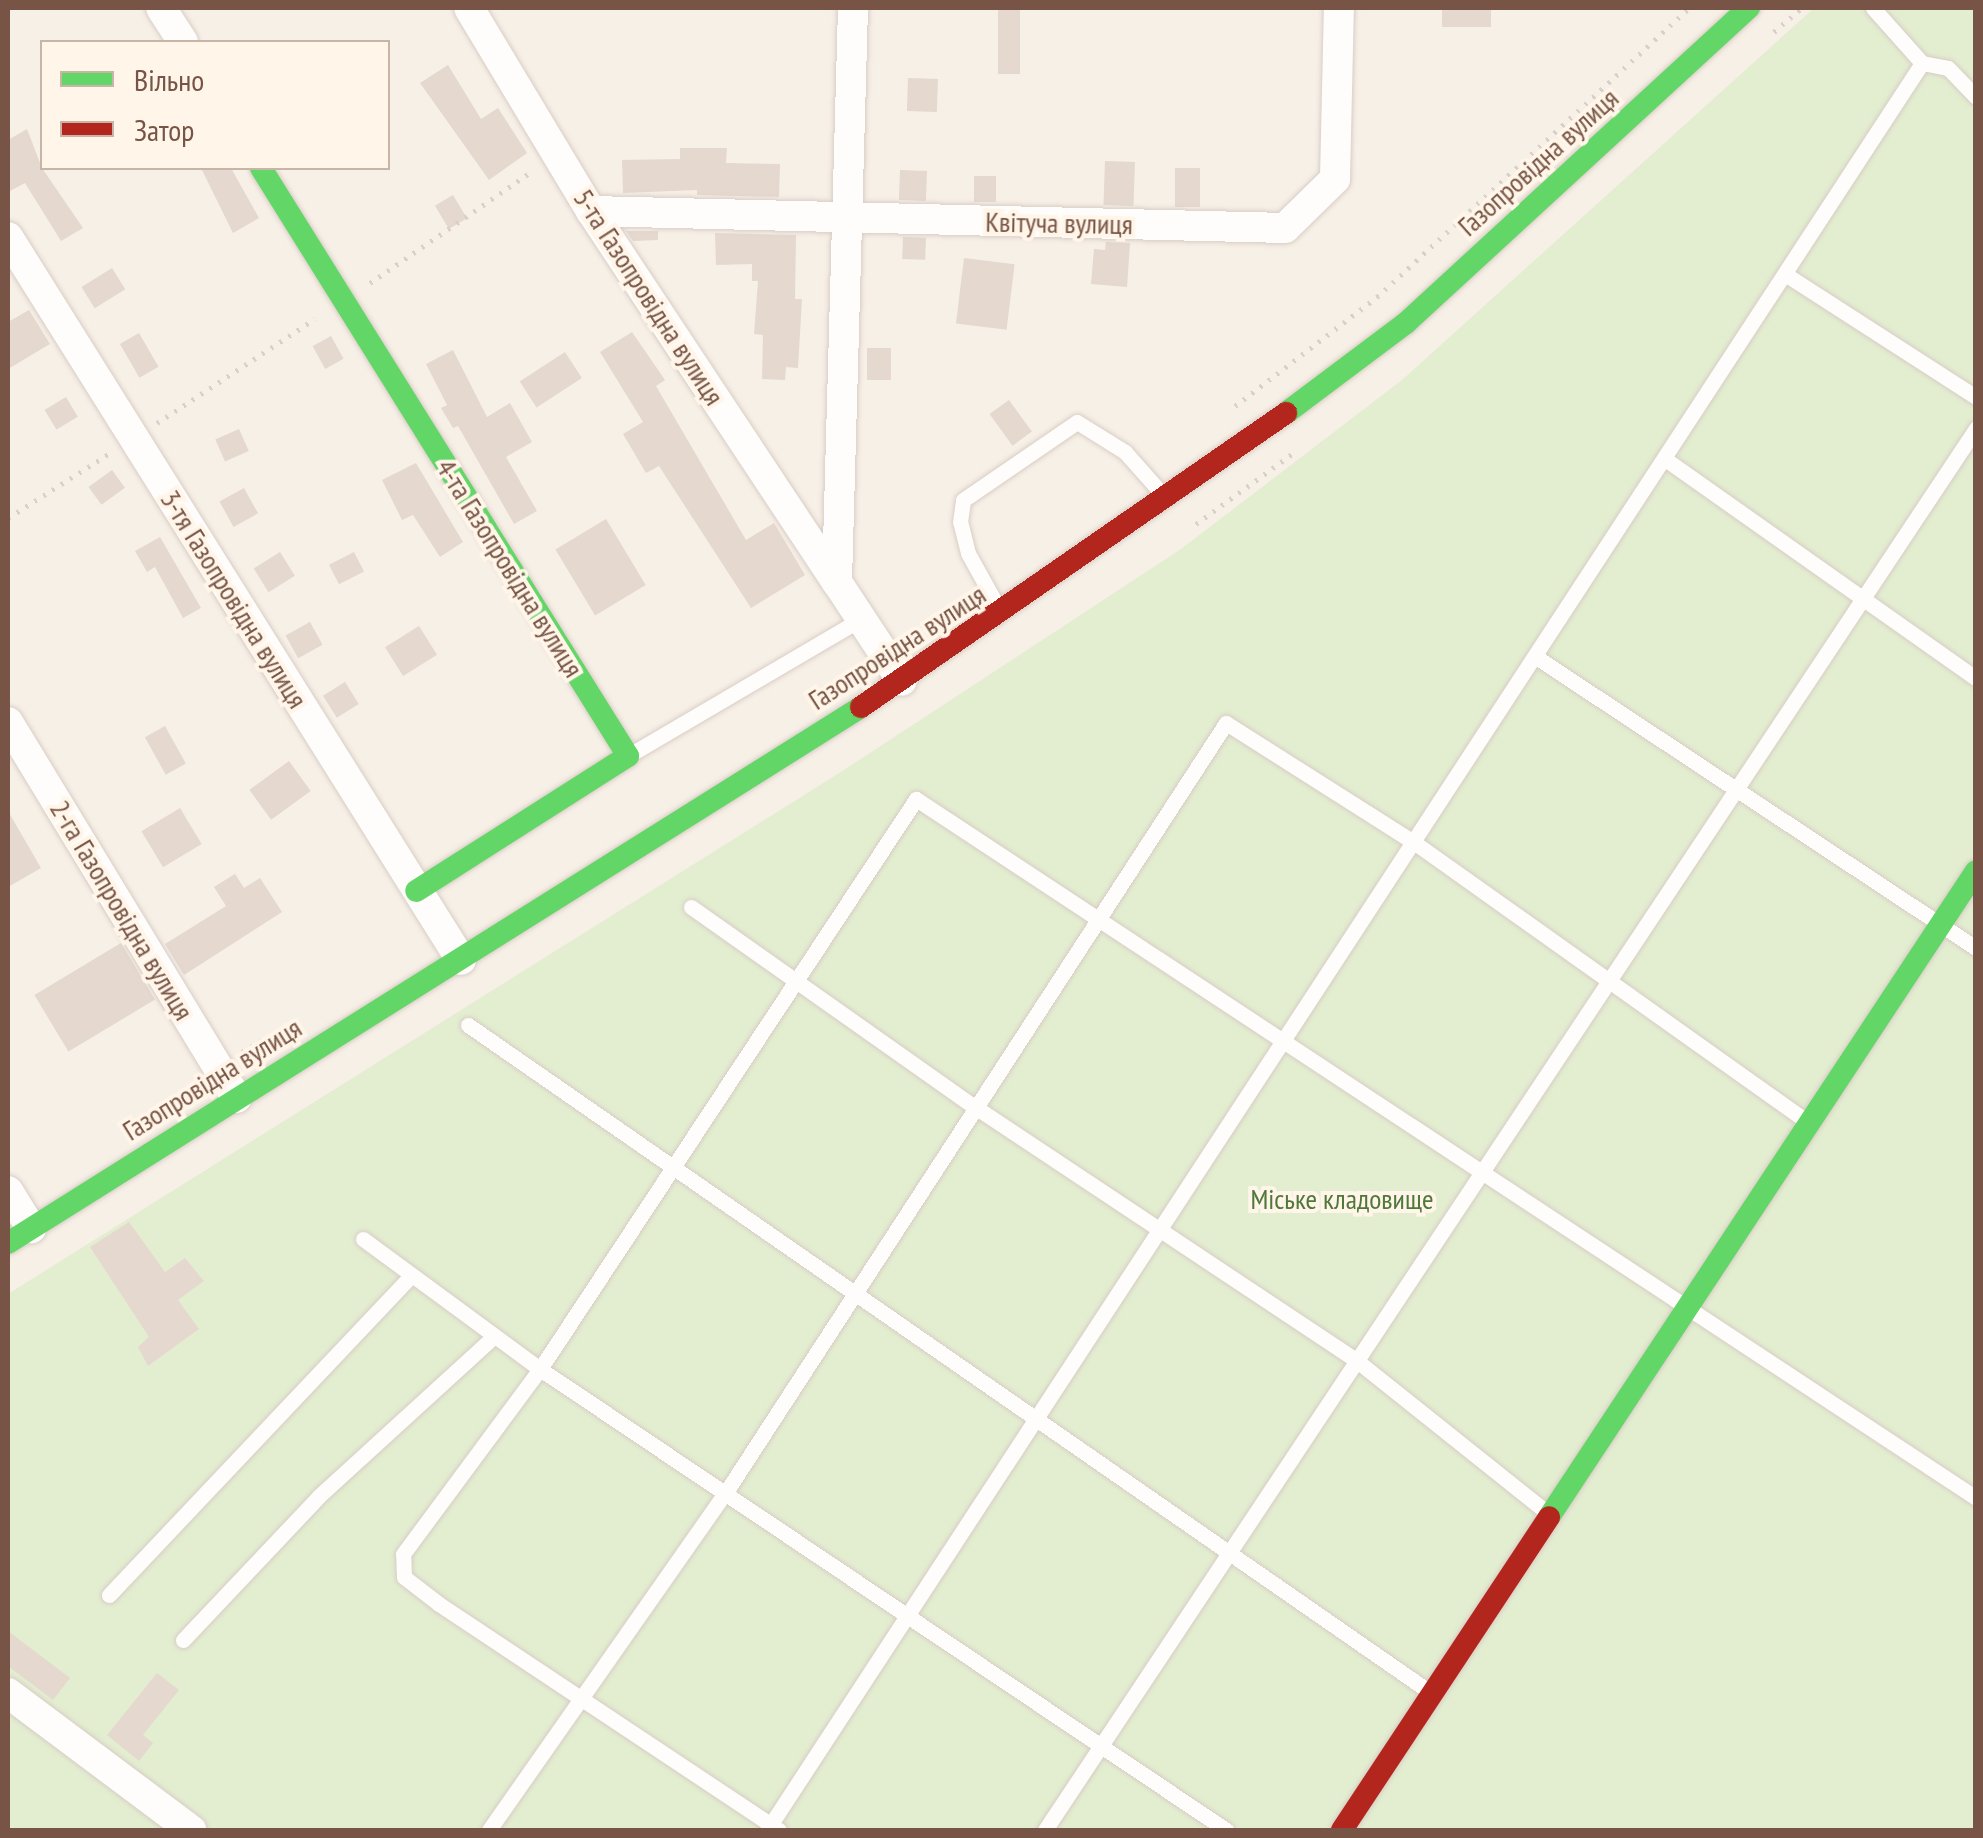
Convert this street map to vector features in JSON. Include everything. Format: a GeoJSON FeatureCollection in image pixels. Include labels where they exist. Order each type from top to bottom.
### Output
{"type":"FeatureCollection","features":[{"type":"Feature","properties":{"kind":"main road","name":"Газопровідна вулиця"},"geometry":{"type":"LineString","coordinates":[[19,1235],[902,681],[1168,500],[1406,324],[1750,8]]}},
{"type":"Feature","properties":{"kind":"main road","name":"4-та Газопровідна вулиця"},"geometry":{"type":"LineString","coordinates":[[262,170],[628,756]]}},
{"type":"Feature","properties":{"kind":"main road"},"geometry":{"type":"LineString","coordinates":[[416,891],[628,756]]}},
{"type":"Feature","properties":{"kind":"main road"},"geometry":{"type":"LineString","coordinates":[[1342,1830],[1976,870]]}},
{"type":"Feature","properties":{"kind":"street"},"geometry":{"type":"LineString","coordinates":[[161,8],[182,40]]}},
{"type":"Feature","properties":{"kind":"street","name":"5-та Газопровідна вулиця"},"geometry":{"type":"LineString","coordinates":[[469,8],[592,212],[902,681]]}},
{"type":"Feature","properties":{"kind":"street"},"geometry":{"type":"LineString","coordinates":[[838,582],[854,8]]}},
{"type":"Feature","properties":{"kind":"street","name":"Квітуча вулиця"},"geometry":{"type":"LineString","coordinates":[[592,212],[1285,228],[1335,179],[1340,8]]}},
{"type":"Feature","properties":{"kind":"street","name":"3-тя Газопровідна вулиця"},"geometry":{"type":"LineString","coordinates":[[8,237],[461,960]]}},
{"type":"Feature","properties":{"kind":"street","name":"2-га Газопровідна вулиця"},"geometry":{"type":"LineString","coordinates":[[8,722],[237,1098]]}},
{"type":"Feature","properties":{"kind":"street"},"geometry":{"type":"LineString","coordinates":[[8,1190],[19,1235]]}},
{"type":"Feature","properties":{"kind":"street"},"geometry":{"type":"LineString","coordinates":[[8,1693],[191,1830]]}},
{"type":"Feature","properties":{"kind":"lane"},"geometry":{"type":"LineString","coordinates":[[1873,8],[1922,64],[1948,68],[1976,97]]}},
{"type":"Feature","properties":{"kind":"lane"},"geometry":{"type":"LineString","coordinates":[[1922,64],[1285,1040],[1164,1231],[772,1828],[586,1697],[439,1604],[404,1577],[402,1565],[403,1554],[540,1369],[667,1168],[916,799],[1097,919],[1285,1040],[1481,1169],[1685,1310],[1976,1498]]}},
{"type":"Feature","properties":{"kind":"lane"},"geometry":{"type":"LineString","coordinates":[[1785,274],[1976,397]]}},
{"type":"Feature","properties":{"kind":"lane"},"geometry":{"type":"LineString","coordinates":[[1002,614],[968,553],[964,500],[1078,422],[1125,452],[1168,500]]}},
{"type":"Feature","properties":{"kind":"lane"},"geometry":{"type":"LineString","coordinates":[[1045,1830],[1225,1550],[1356,1360],[1976,428]]}},
{"type":"Feature","properties":{"kind":"lane"},"geometry":{"type":"LineString","coordinates":[[1665,458],[1976,678]]}},
{"type":"Feature","properties":{"kind":"lane"},"geometry":{"type":"LineString","coordinates":[[628,756],[861,619]]}},
{"type":"Feature","properties":{"kind":"lane"},"geometry":{"type":"LineString","coordinates":[[1536,657],[1976,948]]}},
{"type":"Feature","properties":{"kind":"lane"},"geometry":{"type":"LineString","coordinates":[[489,1830],[586,1697],[726,1492],[972,1105],[1226,723],[1415,844],[1808,1122]]}},
{"type":"Feature","properties":{"kind":"lane"},"geometry":{"type":"LineString","coordinates":[[691,907],[972,1105],[1356,1360],[1551,1516]]}},
{"type":"Feature","properties":{"kind":"lane"},"geometry":{"type":"LineString","coordinates":[[468,1025],[851,1296],[1432,1692]]}},
{"type":"Feature","properties":{"kind":"lane"},"geometry":{"type":"LineString","coordinates":[[363,1239],[540,1369],[1226,1830]]}},
{"type":"Feature","properties":{"kind":"lane"},"geometry":{"type":"LineString","coordinates":[[109,1595],[412,1276]]}},
{"type":"Feature","properties":{"kind":"lane"},"geometry":{"type":"LineString","coordinates":[[183,1640],[319,1496],[494,1336]]}},
{"type":"Feature","properties":{"kind":"path"},"geometry":{"type":"LineString","coordinates":[[8,518],[344,301],[558,155]]}},
{"type":"Feature","properties":{"kind":"green space","name":"Міське кладовище"},"geometry":{"type":"Polygon","coordinates":[[[1814,8],[1975,8],[1975,1830],[8,1830],[8,1294],[844,770],[1181,549],[1402,380],[1814,8]]]}},
{"type":"Feature","properties":{"kind":"building"},"geometry":{"type":"Polygon","coordinates":[[[998,8],[1020,8],[1020,74],[998,74],[998,8]]]}},
{"type":"Feature","properties":{"kind":"building"},"geometry":{"type":"Polygon","coordinates":[[[1442,8],[1491,8],[1491,27],[1442,27],[1442,8]]]}},
{"type":"Feature","properties":{"kind":"building"},"geometry":{"type":"Polygon","coordinates":[[[448,65],[481,119],[498,108],[527,153],[489,180],[420,83],[448,65]]]}},
{"type":"Feature","properties":{"kind":"building"},"geometry":{"type":"Polygon","coordinates":[[[908,78],[938,79],[937,112],[907,111],[908,78]]]}},
{"type":"Feature","properties":{"kind":"building"},"geometry":{"type":"Polygon","coordinates":[[[27,129],[40,170],[83,228],[61,241],[25,183],[8,192],[8,140],[27,129]]]}},
{"type":"Feature","properties":{"kind":"building"},"geometry":{"type":"Polygon","coordinates":[[[680,148],[727,148],[726,163],[780,164],[779,197],[697,195],[697,190],[623,193],[622,160],[680,159],[680,148]]]}},
{"type":"Feature","properties":{"kind":"building"},"geometry":{"type":"Polygon","coordinates":[[[1105,161],[1135,162],[1133,206],[1103,205],[1105,161]]]}},
{"type":"Feature","properties":{"kind":"building"},"geometry":{"type":"Polygon","coordinates":[[[1175,168],[1200,168],[1200,207],[1175,207],[1175,168]]]}},
{"type":"Feature","properties":{"kind":"building"},"geometry":{"type":"Polygon","coordinates":[[[202,170],[232,170],[259,218],[233,233],[202,170]]]}},
{"type":"Feature","properties":{"kind":"building"},"geometry":{"type":"Polygon","coordinates":[[[900,170],[927,171],[926,201],[899,200],[900,170]]]}},
{"type":"Feature","properties":{"kind":"building"},"geometry":{"type":"Polygon","coordinates":[[[974,176],[996,176],[996,202],[974,202],[974,176]]]}},
{"type":"Feature","properties":{"kind":"building"},"geometry":{"type":"Polygon","coordinates":[[[453,195],[467,218],[449,229],[435,206],[453,195]]]}},
{"type":"Feature","properties":{"kind":"building"},"geometry":{"type":"Polygon","coordinates":[[[626,231],[658,231],[658,240],[633,241],[626,231]]]}},
{"type":"Feature","properties":{"kind":"building"},"geometry":{"type":"Polygon","coordinates":[[[715,233],[796,235],[795,299],[802,299],[798,368],[786,367],[785,380],[762,379],[763,335],[754,334],[758,281],[752,281],[752,264],[716,265],[715,233]]]}},
{"type":"Feature","properties":{"kind":"building"},"geometry":{"type":"Polygon","coordinates":[[[903,237],[926,238],[925,260],[902,259],[903,237]]]}},
{"type":"Feature","properties":{"kind":"building"},"geometry":{"type":"Polygon","coordinates":[[[1106,242],[1130,243],[1127,287],[1091,284],[1094,249],[1105,250],[1106,242]]]}},
{"type":"Feature","properties":{"kind":"building"},"geometry":{"type":"Polygon","coordinates":[[[964,258],[1015,264],[1007,330],[956,324],[964,258]]]}},
{"type":"Feature","properties":{"kind":"building"},"geometry":{"type":"Polygon","coordinates":[[[112,268],[125,289],[95,308],[81,287],[112,268]]]}},
{"type":"Feature","properties":{"kind":"building"},"geometry":{"type":"Polygon","coordinates":[[[29,310],[50,344],[8,369],[8,322],[29,310]]]}},
{"type":"Feature","properties":{"kind":"building"},"geometry":{"type":"Polygon","coordinates":[[[632,332],[665,380],[656,386],[746,540],[774,523],[805,575],[751,608],[659,466],[646,473],[623,434],[643,422],[600,352],[632,332]]]}},
{"type":"Feature","properties":{"kind":"building"},"geometry":{"type":"Polygon","coordinates":[[[139,333],[158,367],[139,378],[120,344],[139,333]]]}},
{"type":"Feature","properties":{"kind":"building"},"geometry":{"type":"Polygon","coordinates":[[[331,336],[344,359],[325,369],[313,346],[331,336]]]}},
{"type":"Feature","properties":{"kind":"building"},"geometry":{"type":"Polygon","coordinates":[[[867,348],[891,348],[891,380],[867,380],[867,348]]]}},
{"type":"Feature","properties":{"kind":"building"},"geometry":{"type":"Polygon","coordinates":[[[453,350],[487,417],[510,403],[532,442],[506,457],[537,511],[514,524],[458,426],[453,428],[441,408],[447,405],[426,364],[453,350]]]}},
{"type":"Feature","properties":{"kind":"building"},"geometry":{"type":"Polygon","coordinates":[[[565,352],[582,378],[537,407],[520,381],[565,352]]]}},
{"type":"Feature","properties":{"kind":"building"},"geometry":{"type":"Polygon","coordinates":[[[66,397],[78,417],[56,430],[45,410],[66,397]]]}},
{"type":"Feature","properties":{"kind":"building"},"geometry":{"type":"Polygon","coordinates":[[[1009,400],[1032,432],[1013,446],[990,414],[1009,400]]]}},
{"type":"Feature","properties":{"kind":"building"},"geometry":{"type":"Polygon","coordinates":[[[239,429],[249,451],[225,462],[215,440],[239,429]]]}},
{"type":"Feature","properties":{"kind":"building"},"geometry":{"type":"Polygon","coordinates":[[[416,463],[463,542],[440,557],[413,515],[402,520],[382,480],[416,463]]]}},
{"type":"Feature","properties":{"kind":"building"},"geometry":{"type":"Polygon","coordinates":[[[112,470],[125,488],[101,505],[89,487],[112,470]]]}},
{"type":"Feature","properties":{"kind":"building"},"geometry":{"type":"Polygon","coordinates":[[[244,488],[258,513],[234,527],[220,502],[244,488]]]}},
{"type":"Feature","properties":{"kind":"building"},"geometry":{"type":"Polygon","coordinates":[[[606,519],[646,585],[595,615],[555,549],[606,519]]]}},
{"type":"Feature","properties":{"kind":"building"},"geometry":{"type":"Polygon","coordinates":[[[160,537],[201,608],[183,618],[155,567],[147,572],[135,551],[160,537]]]}},
{"type":"Feature","properties":{"kind":"building"},"geometry":{"type":"Polygon","coordinates":[[[280,552],[295,576],[269,592],[254,568],[280,552]]]}},
{"type":"Feature","properties":{"kind":"building"},"geometry":{"type":"Polygon","coordinates":[[[354,552],[364,572],[339,584],[329,565],[354,552]]]}},
{"type":"Feature","properties":{"kind":"building"},"geometry":{"type":"Polygon","coordinates":[[[310,622],[323,645],[298,658],[286,636],[310,622]]]}},
{"type":"Feature","properties":{"kind":"building"},"geometry":{"type":"Polygon","coordinates":[[[419,626],[437,655],[403,676],[385,647],[419,626]]]}},
{"type":"Feature","properties":{"kind":"building"},"geometry":{"type":"Polygon","coordinates":[[[345,682],[359,704],[337,718],[323,696],[345,682]]]}},
{"type":"Feature","properties":{"kind":"building"},"geometry":{"type":"Polygon","coordinates":[[[165,726],[186,764],[166,775],[145,737],[165,726]]]}},
{"type":"Feature","properties":{"kind":"building"},"geometry":{"type":"Polygon","coordinates":[[[289,761],[311,791],[271,820],[249,790],[289,761]]]}},
{"type":"Feature","properties":{"kind":"building"},"geometry":{"type":"Polygon","coordinates":[[[180,808],[202,844],[163,867],[141,831],[180,808]]]}},
{"type":"Feature","properties":{"kind":"building"},"geometry":{"type":"Polygon","coordinates":[[[8,811],[41,868],[8,887],[8,811]]]}},
{"type":"Feature","properties":{"kind":"building"},"geometry":{"type":"Polygon","coordinates":[[[235,874],[244,888],[260,878],[282,912],[184,975],[165,944],[226,906],[214,887],[235,874]]]}},
{"type":"Feature","properties":{"kind":"building"},"geometry":{"type":"Polygon","coordinates":[[[121,943],[155,1000],[68,1052],[34,995],[121,943]]]}},
{"type":"Feature","properties":{"kind":"building"},"geometry":{"type":"Polygon","coordinates":[[[129,1222],[165,1272],[185,1258],[204,1281],[178,1300],[199,1329],[148,1366],[138,1347],[149,1337],[90,1247],[129,1222]]]}},
{"type":"Feature","properties":{"kind":"building"},"geometry":{"type":"Polygon","coordinates":[[[8,1631],[70,1678],[53,1700],[8,1666],[8,1631]]]}},
{"type":"Feature","properties":{"kind":"building"},"geometry":{"type":"Polygon","coordinates":[[[157,1673],[179,1690],[143,1735],[153,1743],[139,1761],[107,1735],[157,1673]]]}},
{"type":"Feature","properties":{"kind":"traffic: fast"},"geometry":{"type":"LineString","coordinates":[[1286,413],[1406,323],[1749,8]]}},
{"type":"Feature","properties":{"kind":"traffic: fast"},"geometry":{"type":"LineString","coordinates":[[262,170],[628,756],[416,891]]}},
{"type":"Feature","properties":{"kind":"traffic: fast"},"geometry":{"type":"LineString","coordinates":[[8,1243],[861,707]]}},
{"type":"Feature","properties":{"kind":"traffic: fast"},"geometry":{"type":"LineString","coordinates":[[1549,1517],[1976,871]]}},
{"type":"Feature","properties":{"kind":"traffic: jam"},"geometry":{"type":"LineString","coordinates":[[861,707],[1286,413]]}},
{"type":"Feature","properties":{"kind":"traffic: jam"},"geometry":{"type":"LineString","coordinates":[[1342,1830],[1549,1517]]}}]}
